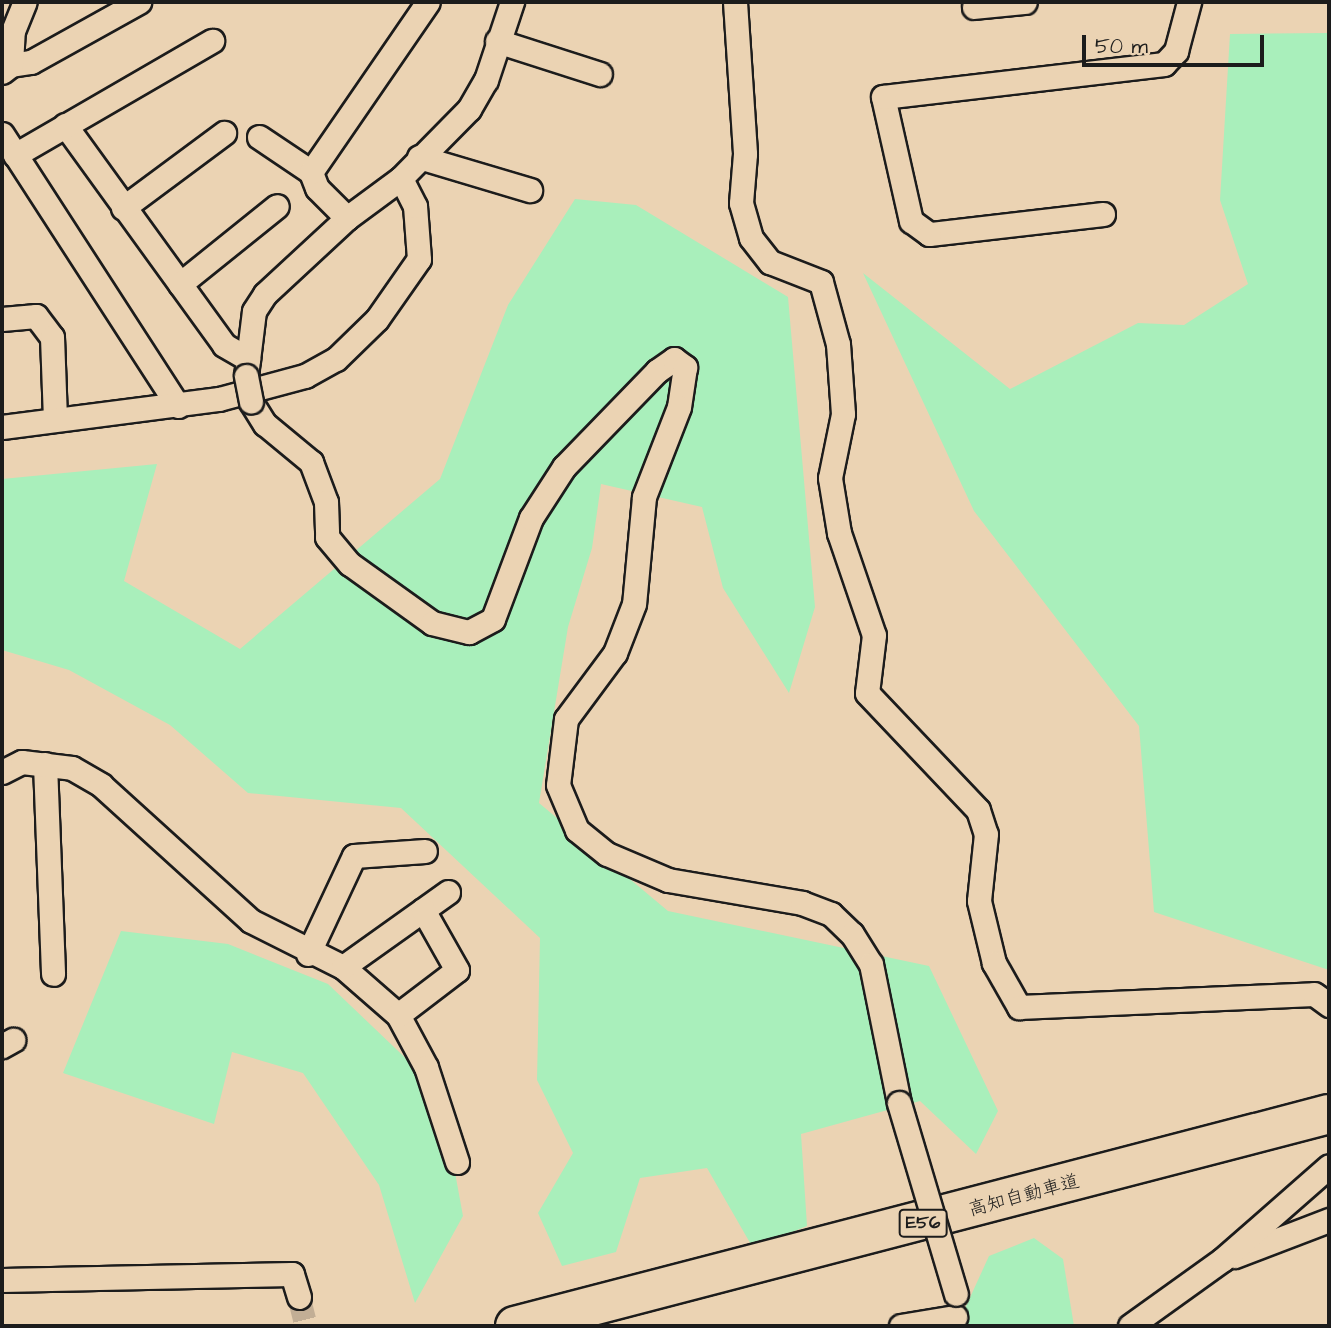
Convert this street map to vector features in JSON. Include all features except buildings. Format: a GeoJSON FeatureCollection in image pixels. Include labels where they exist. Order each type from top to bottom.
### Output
{"type":"FeatureCollection","features":[{"type":"Feature","properties":{"kind":"highway","name":"高知自動車道"},"geometry":{"type":"LineString","coordinates":[[514,1326],[1329,1114]]}},
{"type":"Feature","properties":{"kind":"highway","name":"高知自動車道"},"geometry":{"type":"LineString","coordinates":[[599,1326],[1329,1134]]}},
{"type":"Feature","properties":{"kind":"street"},"geometry":{"type":"LineString","coordinates":[[25,2],[7,24],[6,68],[31,62],[139,2]]}},
{"type":"Feature","properties":{"kind":"street"},"geometry":{"type":"LineString","coordinates":[[311,172],[428,2]]}},
{"type":"Feature","properties":{"kind":"street"},"geometry":{"type":"LineString","coordinates":[[512,2],[468,109],[401,178],[346,218],[265,294],[254,311],[247,368],[251,402],[265,424],[311,462],[326,502],[327,537],[350,564],[432,623],[469,632],[493,619],[531,518],[564,467],[657,370],[674,359],[684,367],[679,407],[644,497],[634,604],[615,653],[566,719],[558,785],[577,830],[607,854],[668,880],[802,903],[831,914],[852,934],[872,964],[899,1103],[956,1294],[954,1322],[901,1326]]}},
{"type":"Feature","properties":{"kind":"street"},"geometry":{"type":"LineString","coordinates":[[735,2],[745,128],[741,203],[751,238],[770,262],[821,282],[838,344],[843,414],[830,478],[839,533],[874,635],[867,693],[978,810],[986,834],[979,901],[994,963],[1019,1007],[1314,994],[1329,1004]]}},
{"type":"Feature","properties":{"kind":"street"},"geometry":{"type":"LineString","coordinates":[[974,7],[1025,2]]}},
{"type":"Feature","properties":{"kind":"street"},"geometry":{"type":"LineString","coordinates":[[1103,214],[929,234],[911,221],[883,97],[1164,64],[1176,51],[1189,2]]}},
{"type":"Feature","properties":{"kind":"street"},"geometry":{"type":"LineString","coordinates":[[15,155],[212,41]]}},
{"type":"Feature","properties":{"kind":"street"},"geometry":{"type":"LineString","coordinates":[[497,41],[600,74]]}},
{"type":"Feature","properties":{"kind":"street"},"geometry":{"type":"LineString","coordinates":[[65,125],[224,345],[247,368]]}},
{"type":"Feature","properties":{"kind":"street"},"geometry":{"type":"LineString","coordinates":[[123,208],[224,133]]}},
{"type":"Feature","properties":{"kind":"street"},"geometry":{"type":"LineString","coordinates":[[2,134],[178,406]]}},
{"type":"Feature","properties":{"kind":"street"},"geometry":{"type":"LineString","coordinates":[[259,137],[311,172],[317,188],[346,218]]}},
{"type":"Feature","properties":{"kind":"street"},"geometry":{"type":"LineString","coordinates":[[419,157],[530,190]]}},
{"type":"Feature","properties":{"kind":"street"},"geometry":{"type":"LineString","coordinates":[[2,427],[55,417],[178,406],[305,376],[336,359],[377,319],[418,259],[415,206],[401,178]]}},
{"type":"Feature","properties":{"kind":"street"},"geometry":{"type":"LineString","coordinates":[[180,284],[277,206]]}},
{"type":"Feature","properties":{"kind":"street"},"geometry":{"type":"LineString","coordinates":[[2,319],[36,316],[52,337],[55,417]]}},
{"type":"Feature","properties":{"kind":"street"},"geometry":{"type":"LineString","coordinates":[[2,772],[22,762],[72,768],[101,785],[251,921],[308,954],[343,967],[398,1015],[426,1067],[457,1162]]}},
{"type":"Feature","properties":{"kind":"street"},"geometry":{"type":"LineString","coordinates":[[45,764],[53,974]]}},
{"type":"Feature","properties":{"kind":"street"},"geometry":{"type":"LineString","coordinates":[[308,954],[354,856],[425,851]]}},
{"type":"Feature","properties":{"kind":"street"},"geometry":{"type":"LineString","coordinates":[[343,967],[448,892]]}},
{"type":"Feature","properties":{"kind":"street"},"geometry":{"type":"LineString","coordinates":[[398,1015],[457,970],[423,910]]}},
{"type":"Feature","properties":{"kind":"street"},"geometry":{"type":"LineString","coordinates":[[1130,1326],[1223,1261],[1329,1166]]}},
{"type":"Feature","properties":{"kind":"street"},"geometry":{"type":"LineString","coordinates":[[1223,1261],[1329,1220]]}},
{"type":"Feature","properties":{"kind":"street"},"geometry":{"type":"LineString","coordinates":[[2,1280],[292,1274],[299,1297]]}},
{"type":"Feature","properties":{"kind":"green space"},"geometry":{"type":"Polygon","coordinates":[[[1329,33],[1329,970],[1154,912],[1139,726],[974,511],[863,273],[1010,389],[1138,323],[1184,325],[1248,284],[1220,200],[1230,34],[1329,33]]]}},
{"type":"Feature","properties":{"kind":"green space"},"geometry":{"type":"Polygon","coordinates":[[[575,199],[636,205],[788,297],[815,607],[789,693],[723,588],[702,507],[601,484],[592,548],[568,627],[539,803],[668,911],[929,966],[998,1111],[976,1154],[920,1101],[801,1134],[807,1226],[753,1248],[707,1168],[640,1178],[616,1252],[562,1266],[538,1213],[573,1153],[537,1080],[540,938],[401,808],[248,793],[170,725],[69,670],[2,650],[2,479],[157,464],[124,581],[240,649],[440,479],[508,305],[575,199]]]}},
{"type":"Feature","properties":{"kind":"green space"},"geometry":{"type":"Polygon","coordinates":[[[121,931],[228,944],[328,984],[440,1091],[463,1216],[415,1303],[379,1185],[303,1073],[232,1052],[214,1124],[63,1073],[121,931]]]}},
{"type":"Feature","properties":{"kind":"green space"},"geometry":{"type":"Polygon","coordinates":[[[1034,1238],[1063,1259],[1074,1326],[957,1326],[989,1256],[1034,1238]]]}},
{"type":"Feature","properties":{"kind":"tunnel"},"geometry":{"type":"LineString","coordinates":[[299,1297],[306,1326]]}}]}
